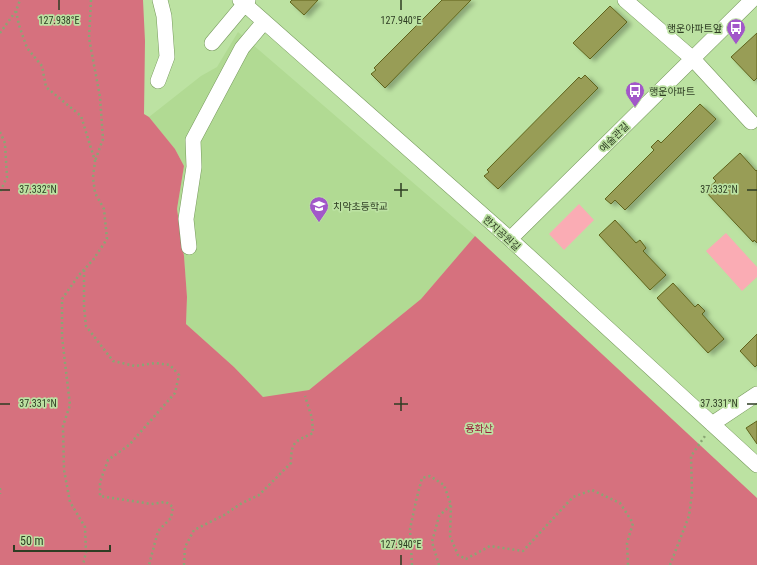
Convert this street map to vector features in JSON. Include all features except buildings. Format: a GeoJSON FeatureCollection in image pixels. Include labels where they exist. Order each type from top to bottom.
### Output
{"type":"FeatureCollection","features":[{"type":"Feature","properties":{"kind":"street"},"geometry":{"type":"LineString","coordinates":[[158,81],[167,57],[164,16],[160,0]]}},
{"type":"Feature","properties":{"kind":"street"},"geometry":{"type":"LineString","coordinates":[[625,0],[693,59],[751,122]]}},
{"type":"Feature","properties":{"kind":"street","name":"예술관길"},"geometry":{"type":"LineString","coordinates":[[510,239],[752,0]]}},
{"type":"Feature","properties":{"kind":"street"},"geometry":{"type":"LineString","coordinates":[[212,43],[244,1]]}},
{"type":"Feature","properties":{"kind":"street","name":"한지공원길"},"geometry":{"type":"LineString","coordinates":[[244,1],[264,22],[510,239],[709,429],[757,465]]}},
{"type":"Feature","properties":{"kind":"street"},"geometry":{"type":"LineString","coordinates":[[189,247],[186,219],[194,167],[193,140],[242,48],[264,22]]}},
{"type":"Feature","properties":{"kind":"street"},"geometry":{"type":"LineString","coordinates":[[709,429],[757,394]]}},
{"type":"Feature","properties":{"kind":"path"},"geometry":{"type":"LineString","coordinates":[[0,33],[16,11],[20,0]]}},
{"type":"Feature","properties":{"kind":"path"},"geometry":{"type":"LineString","coordinates":[[83,565],[86,552],[85,526],[70,502],[64,470],[63,426],[70,405],[62,337],[62,299],[79,275],[93,260],[107,239],[104,210],[95,193],[93,177],[95,161],[103,139],[100,97],[90,38],[91,0]]}},
{"type":"Feature","properties":{"kind":"path"},"geometry":{"type":"LineString","coordinates":[[16,11],[27,48],[42,66],[46,87],[81,116],[95,161]]}},
{"type":"Feature","properties":{"kind":"path"},"geometry":{"type":"LineString","coordinates":[[0,132],[5,142],[7,176],[0,192]]}},
{"type":"Feature","properties":{"kind":"path"},"geometry":{"type":"LineString","coordinates":[[84,269],[84,307],[86,326],[112,361],[135,366],[155,363],[170,365],[179,376],[175,393],[129,445],[108,460],[100,482],[100,496],[151,504],[166,502],[173,507],[171,518],[158,531],[149,565]]}},
{"type":"Feature","properties":{"kind":"path"},"geometry":{"type":"LineString","coordinates":[[184,565],[185,547],[194,530],[259,495],[291,463],[291,450],[296,440],[313,433],[312,418],[305,396]]}},
{"type":"Feature","properties":{"kind":"path"},"geometry":{"type":"LineString","coordinates":[[670,565],[689,516],[692,493],[691,456],[709,429]]}},
{"type":"Feature","properties":{"kind":"path"},"geometry":{"type":"LineString","coordinates":[[412,565],[410,529],[422,478],[430,476],[444,485],[452,505],[450,536],[458,555],[466,559],[490,546],[523,551],[573,497],[592,490],[620,503],[633,523],[627,543],[628,565]]}},
{"type":"Feature","properties":{"kind":"path"},"geometry":{"type":"LineString","coordinates":[[0,488],[0,494]]}},
{"type":"Feature","properties":{"kind":"path"},"geometry":{"type":"LineString","coordinates":[[439,565],[432,542],[439,516],[452,505]]}},
{"type":"Feature","properties":{"kind":"shaded area","name":"치악초등학교"},"geometry":{"type":"Polygon","coordinates":[[[238,32],[475,236],[421,299],[309,390],[264,398],[234,367],[186,324],[187,297],[184,256],[177,209],[184,166],[175,149],[149,117],[201,76],[217,67],[238,32]]]}},
{"type":"Feature","properties":{"kind":"shaded area"},"geometry":{"type":"Polygon","coordinates":[[[579,204],[594,220],[564,250],[549,234],[579,204]]]}},
{"type":"Feature","properties":{"kind":"shaded area"},"geometry":{"type":"Polygon","coordinates":[[[726,233],[757,267],[757,277],[742,291],[706,251],[726,233]]]}},
{"type":"Feature","properties":{"kind":"green space","name":"용화산"},"geometry":{"type":"Polygon","coordinates":[[[0,0],[143,0],[145,41],[144,114],[149,117],[175,149],[184,166],[177,209],[184,256],[187,297],[186,324],[234,367],[263,397],[309,390],[421,299],[475,236],[757,498],[757,565],[0,565],[0,0]]]}},
{"type":"Feature","properties":{"kind":"place","name":"행운아파트앞"},"geometry":{"type":"Point","coordinates":[736,45]}},
{"type":"Feature","properties":{"kind":"place","name":"행운아파트"},"geometry":{"type":"Point","coordinates":[635,108]}},
{"type":"Feature","properties":{"kind":"place","name":"치악초등학교"},"geometry":{"type":"Point","coordinates":[319,223]}}]}
